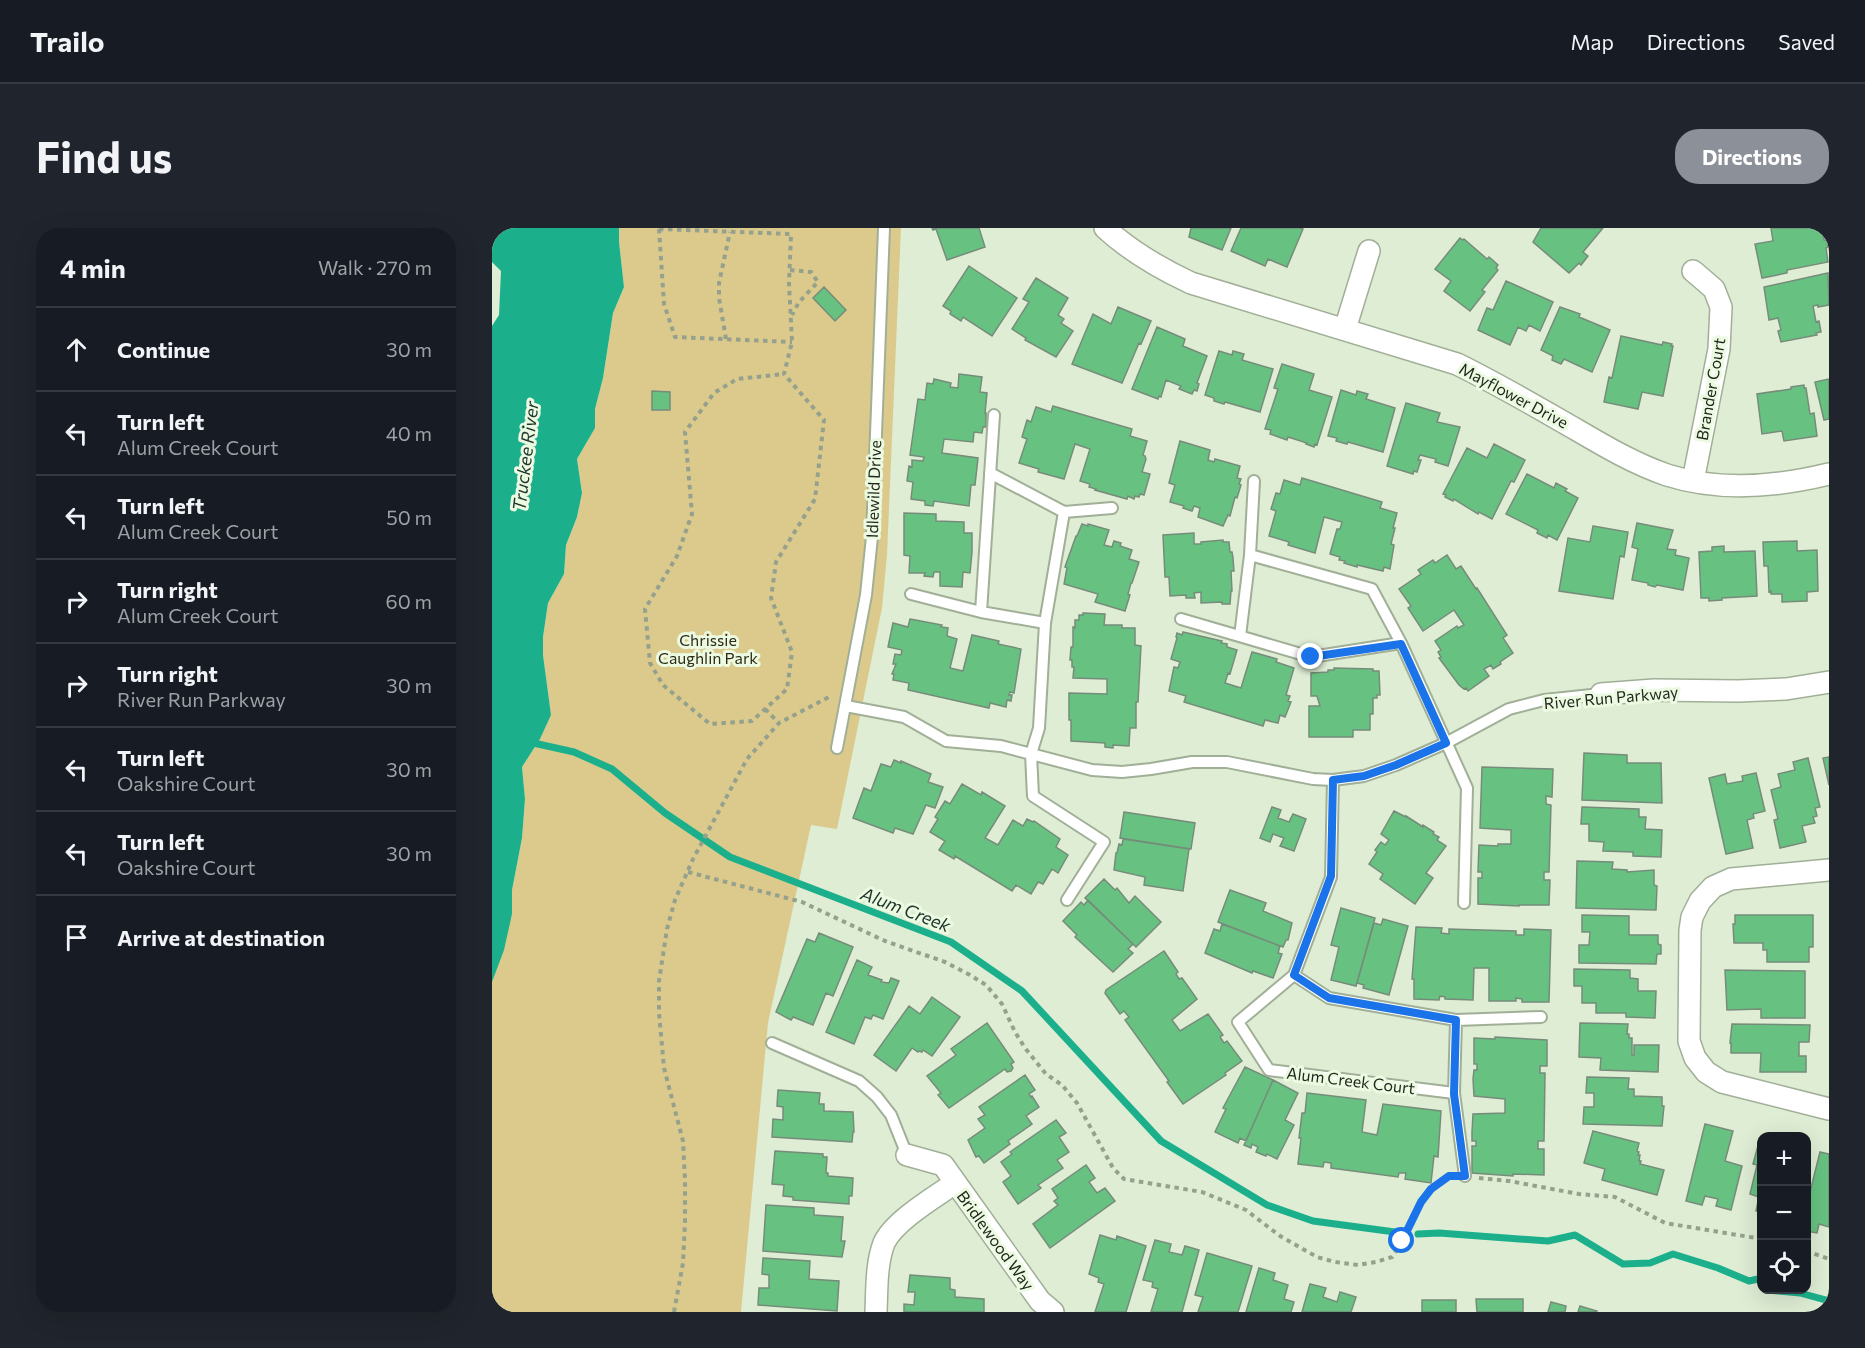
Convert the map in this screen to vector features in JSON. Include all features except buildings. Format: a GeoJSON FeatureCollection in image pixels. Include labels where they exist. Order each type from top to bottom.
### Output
{"type":"FeatureCollection","features":[{"type":"Feature","properties":{"kind":"street","name":"Mayflower Drive"},"geometry":{"type":"LineString","coordinates":[[1105,228],[1154,265],[1191,283],[1457,364],[1493,381],[1631,461],[1668,475],[1731,486],[1772,486],[1829,474]]}},
{"type":"Feature","properties":{"kind":"street"},"geometry":{"type":"LineString","coordinates":[[1345,329],[1369,251]]}},
{"type":"Feature","properties":{"kind":"street","name":"Brander Court"},"geometry":{"type":"LineString","coordinates":[[1693,271],[1714,289],[1721,307],[1719,349],[1693,481]]}},
{"type":"Feature","properties":{"kind":"street","name":"River Run Parkway"},"geometry":{"type":"LineString","coordinates":[[1600,694],[1654,690],[1786,689],[1829,682]]}},
{"type":"Feature","properties":{"kind":"street"},"geometry":{"type":"LineString","coordinates":[[1829,870],[1731,879],[1713,887],[1700,901],[1692,917],[1690,930],[1689,1041],[1700,1065],[1706,1072],[1722,1082],[1829,1109]]}},
{"type":"Feature","properties":{"kind":"street","name":"Bridlewood Way"},"geometry":{"type":"LineString","coordinates":[[907,1155],[943,1165],[1040,1301],[1053,1312]]}},
{"type":"Feature","properties":{"kind":"street"},"geometry":{"type":"LineString","coordinates":[[876,1312],[880,1258],[885,1241],[896,1226],[955,1183]]}},
{"type":"Feature","properties":{"kind":"lane","name":"Idlewild Drive"},"geometry":{"type":"LineString","coordinates":[[837,747],[866,595],[872,537],[884,228]]}},
{"type":"Feature","properties":{"kind":"lane"},"geometry":{"type":"LineString","coordinates":[[981,612],[994,415]]}},
{"type":"Feature","properties":{"kind":"lane"},"geometry":{"type":"LineString","coordinates":[[990,473],[1064,512],[1112,508]]}},
{"type":"Feature","properties":{"kind":"lane"},"geometry":{"type":"LineString","coordinates":[[1240,636],[1250,555],[1254,481]]}},
{"type":"Feature","properties":{"kind":"lane"},"geometry":{"type":"LineString","coordinates":[[1064,512],[1045,623],[1039,728],[1031,754],[1033,796],[1104,842],[1068,900]]}},
{"type":"Feature","properties":{"kind":"lane"},"geometry":{"type":"LineString","coordinates":[[1250,555],[1372,589],[1401,644],[1467,788],[1464,903]]}},
{"type":"Feature","properties":{"kind":"lane"},"geometry":{"type":"LineString","coordinates":[[911,594],[981,612],[1045,623]]}},
{"type":"Feature","properties":{"kind":"lane"},"geometry":{"type":"LineString","coordinates":[[1181,618],[1311,657],[1401,644]]}},
{"type":"Feature","properties":{"kind":"lane","name":"River Run Parkway"},"geometry":{"type":"LineString","coordinates":[[846,705],[904,717],[946,741],[1001,746],[1092,770],[1122,772],[1192,762],[1227,762],[1313,779],[1333,780],[1364,776],[1396,765],[1446,743],[1509,710],[1544,700],[1600,694]]}},
{"type":"Feature","properties":{"kind":"lane","name":"Alum Creek Court"},"geometry":{"type":"LineString","coordinates":[[1333,780],[1331,876],[1294,975],[1238,1022],[1269,1070],[1454,1094]]}},
{"type":"Feature","properties":{"kind":"lane"},"geometry":{"type":"LineString","coordinates":[[1294,975],[1329,998],[1456,1020],[1541,1017]]}},
{"type":"Feature","properties":{"kind":"lane"},"geometry":{"type":"LineString","coordinates":[[1456,1020],[1454,1094],[1465,1176]]}},
{"type":"Feature","properties":{"kind":"lane"},"geometry":{"type":"LineString","coordinates":[[772,1043],[859,1081],[877,1097],[891,1115],[907,1155]]}},
{"type":"Feature","properties":{"kind":"path"},"geometry":{"type":"LineString","coordinates":[[696,228],[704,231]]}},
{"type":"Feature","properties":{"kind":"path"},"geometry":{"type":"LineString","coordinates":[[784,374],[792,342],[791,234],[659,229],[664,304],[675,337],[792,342]]}},
{"type":"Feature","properties":{"kind":"path"},"geometry":{"type":"LineString","coordinates":[[726,339],[719,283],[730,232]]}},
{"type":"Feature","properties":{"kind":"path"},"geometry":{"type":"LineString","coordinates":[[790,270],[811,272],[818,282],[799,302],[791,317]]}},
{"type":"Feature","properties":{"kind":"path"},"geometry":{"type":"LineString","coordinates":[[784,374],[824,420],[814,499],[776,562],[771,598],[792,652],[787,689],[752,721],[710,724],[663,686],[650,663],[645,609],[677,555],[692,514],[685,432],[714,393],[737,379],[784,374]]}},
{"type":"Feature","properties":{"kind":"path"},"geometry":{"type":"LineString","coordinates":[[674,1312],[682,1263],[685,1180],[682,1141],[664,1068],[659,981],[667,929],[675,900],[693,859],[747,759],[768,733],[779,723],[848,689]]}},
{"type":"Feature","properties":{"kind":"path"},"geometry":{"type":"LineString","coordinates":[[765,710],[779,723]]}},
{"type":"Feature","properties":{"kind":"path"},"geometry":{"type":"LineString","coordinates":[[688,872],[802,902],[885,941],[945,962],[970,975],[986,986],[1002,1004],[1025,1048],[1046,1074],[1062,1085],[1077,1103],[1088,1119],[1113,1168],[1124,1179],[1202,1192],[1246,1210],[1272,1231],[1317,1257],[1358,1265],[1392,1257],[1421,1202],[1431,1189],[1449,1176],[1509,1181],[1579,1194],[1616,1197],[1665,1223],[1757,1238]]}},
{"type":"Feature","properties":{"kind":"path"},"geometry":{"type":"LineString","coordinates":[[1811,1253],[1829,1259]]}},
{"type":"Feature","properties":{"kind":"green space","name":"Chrissie Caughlin Park"},"geometry":{"type":"Polygon","coordinates":[[[619,228],[901,228],[887,555],[882,608],[837,829],[811,825],[768,1023],[741,1312],[492,1312],[492,982],[512,914],[512,890],[522,838],[525,799],[522,767],[540,739],[551,715],[543,655],[548,603],[564,574],[566,545],[577,517],[582,493],[577,459],[595,428],[595,409],[603,378],[613,313],[624,287],[619,228]]]}},
{"type":"Feature","properties":{"kind":"water","name":"Truckee River"},"geometry":{"type":"Polygon","coordinates":[[[492,228],[619,228],[624,287],[613,313],[603,378],[595,409],[595,428],[577,459],[582,493],[577,517],[566,545],[564,574],[548,603],[543,655],[551,715],[540,739],[522,767],[525,799],[522,838],[512,890],[512,914],[504,950],[492,982],[492,326],[499,315],[501,271],[492,262],[492,228]]]}},
{"type":"Feature","properties":{"kind":"waterway","name":"Alum Creek"},"geometry":{"type":"LineString","coordinates":[[529,742],[574,752],[612,769],[665,813],[730,857],[951,942],[1022,991],[1161,1141],[1267,1205],[1313,1221],[1395,1232]]}},
{"type":"Feature","properties":{"kind":"waterway"},"geometry":{"type":"LineString","coordinates":[[1418,1234],[1439,1233],[1548,1241],[1575,1235],[1623,1264],[1650,1263],[1673,1254],[1718,1268],[1749,1281],[1757,1279]]}},
{"type":"Feature","properties":{"kind":"waterway"},"geometry":{"type":"LineString","coordinates":[[1804,1294],[1829,1301]]}},
{"type":"Feature","properties":{"kind":"route"},"geometry":{"type":"LineString","coordinates":[[1311,657],[1401,644],[1446,743],[1364,776],[1333,780],[1331,876],[1294,975],[1329,998],[1456,1020],[1454,1094],[1465,1176],[1449,1176],[1431,1189],[1421,1202],[1402,1241]]}}]}
